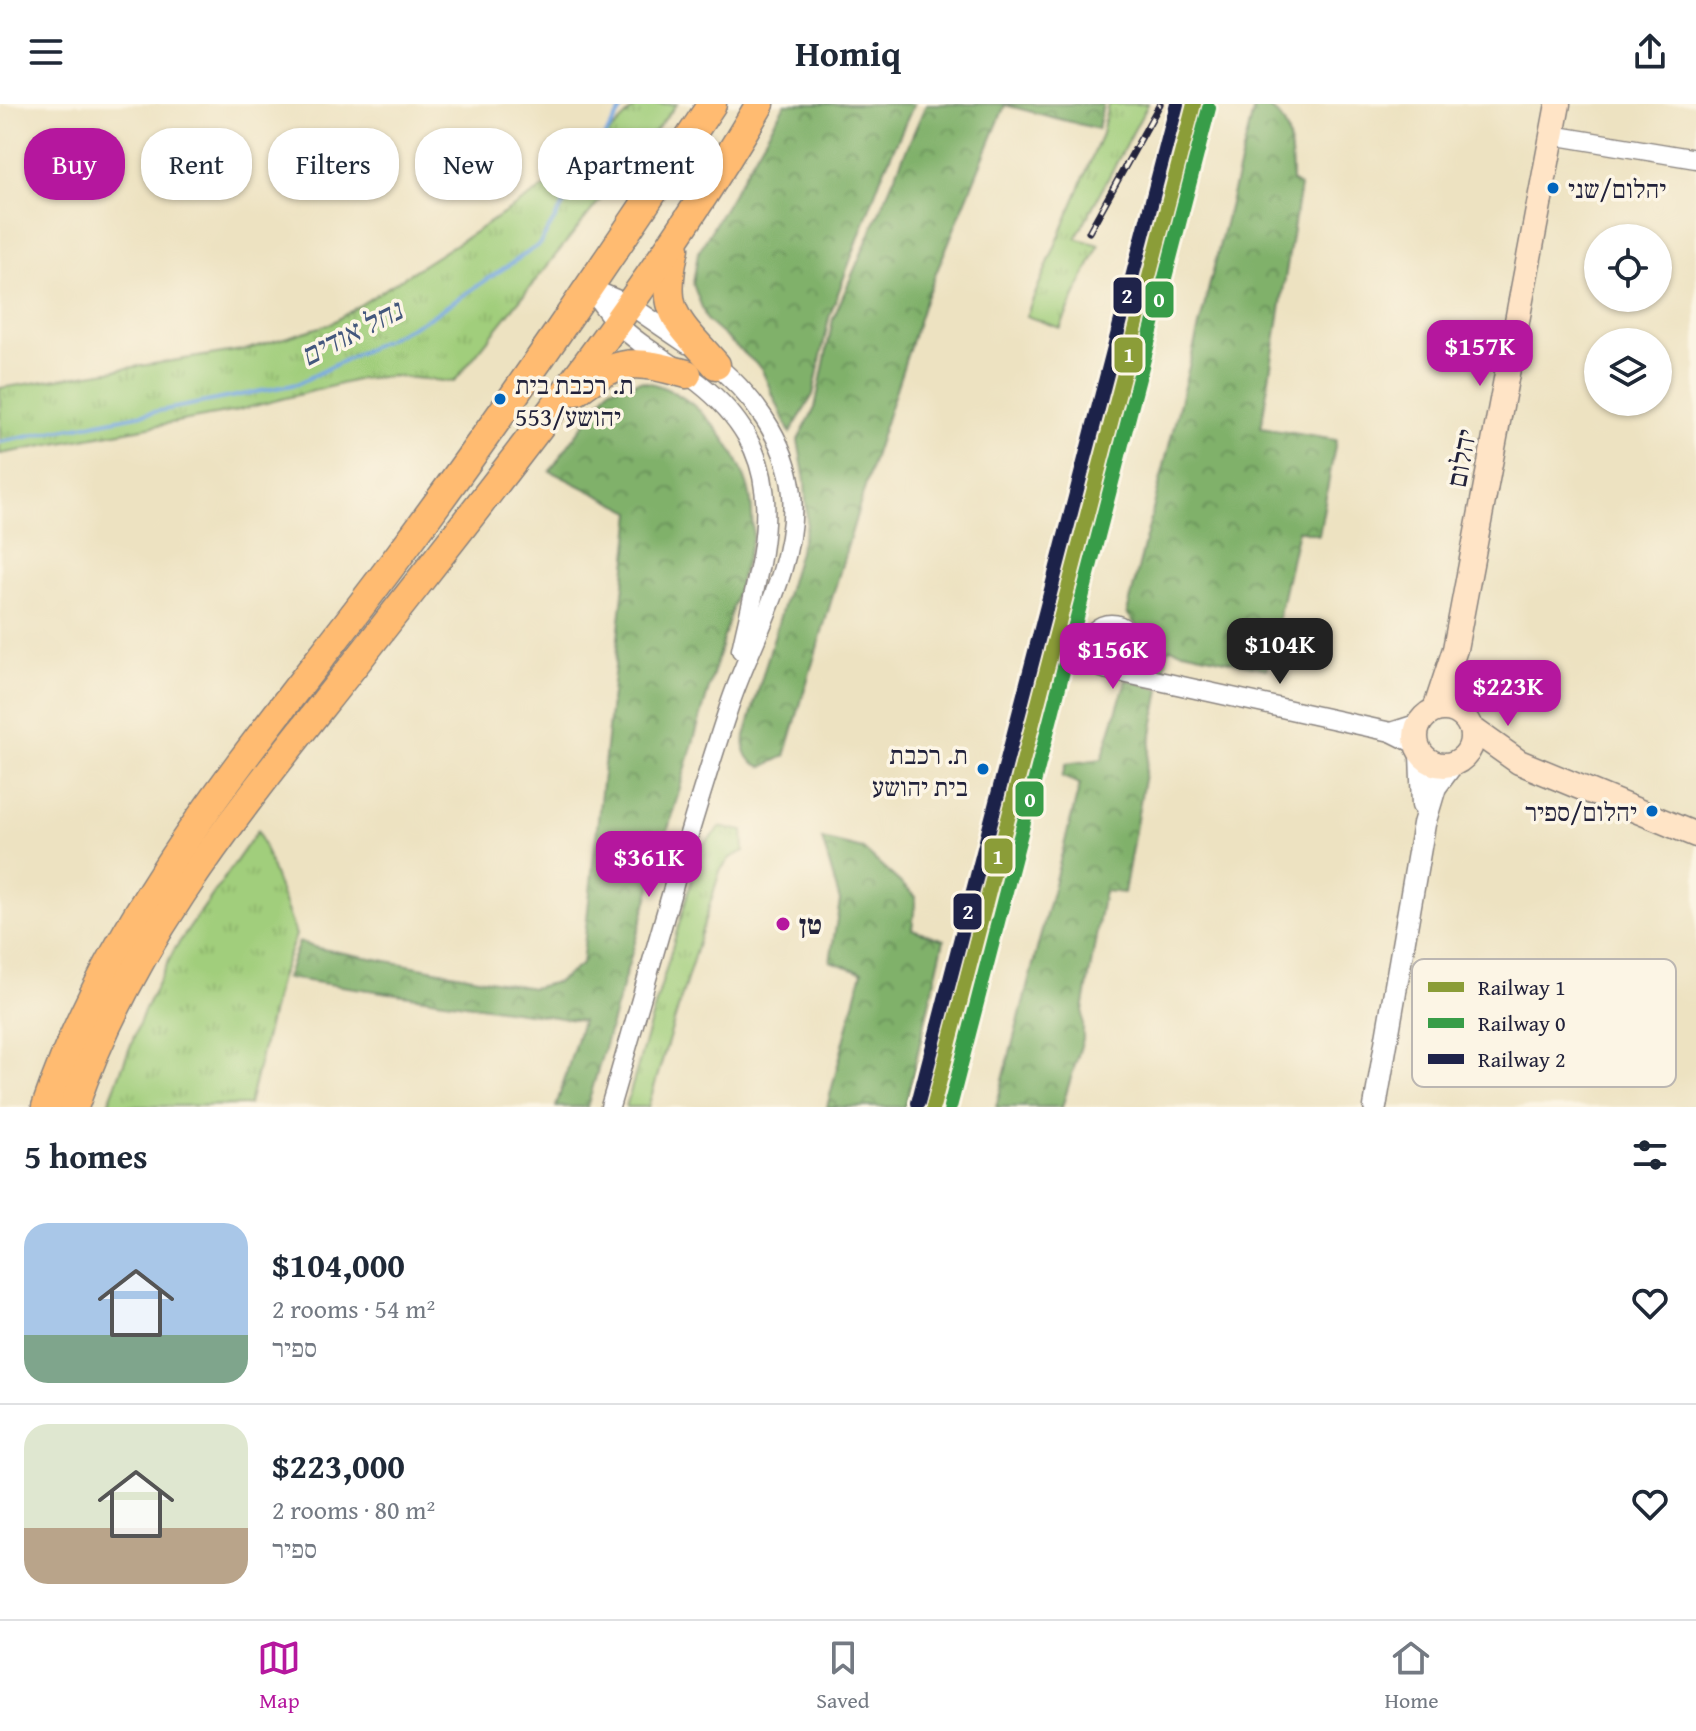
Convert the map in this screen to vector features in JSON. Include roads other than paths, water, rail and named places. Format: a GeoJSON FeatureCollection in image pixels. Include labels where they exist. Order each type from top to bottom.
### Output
{"type":"FeatureCollection","features":[{"type":"Feature","properties":{"kind":"main road"},"geometry":{"type":"LineString","coordinates":[[46,1107],[94,989],[166,865],[399,555],[590,288],[712,104]]}},
{"type":"Feature","properties":{"kind":"main road"},"geometry":{"type":"LineString","coordinates":[[74,1107],[118,1000],[194,872],[624,314],[760,104]]}},
{"type":"Feature","properties":{"kind":"main road","name":"יהלום"},"geometry":{"type":"LineString","coordinates":[[1423,733],[1455,649],[1558,104]]}},
{"type":"Feature","properties":{"kind":"main road"},"geometry":{"type":"LineString","coordinates":[[678,234],[667,281],[671,309],[716,365]]}},
{"type":"Feature","properties":{"kind":"main road"},"geometry":{"type":"LineString","coordinates":[[548,413],[606,369],[618,364],[647,363],[687,374]]}},
{"type":"Feature","properties":{"kind":"main road","name":"יהלום"},"geometry":{"type":"LineString","coordinates":[[1455,649],[1456,693],[1466,722]]}},
{"type":"Feature","properties":{"kind":"main road"},"geometry":{"type":"LineString","coordinates":[[1519,762],[1482,757],[1437,764],[1423,733],[1451,709],[1519,762],[1696,835]]}},
{"type":"Feature","properties":{"kind":"main road"},"geometry":{"type":"LineString","coordinates":[[1457,761],[1470,746],[1466,722]]}},
{"type":"Feature","properties":{"kind":"street"},"geometry":{"type":"LineString","coordinates":[[1552,135],[1696,159]]}},
{"type":"Feature","properties":{"kind":"street"},"geometry":{"type":"LineString","coordinates":[[590,288],[624,314],[720,401],[744,431],[763,472],[767,495],[761,556],[730,704]]}},
{"type":"Feature","properties":{"kind":"street"},"geometry":{"type":"LineString","coordinates":[[610,1107],[730,704],[783,562],[792,515],[792,493],[786,466],[764,418],[737,383],[716,365],[624,314]]}},
{"type":"Feature","properties":{"kind":"street"},"geometry":{"type":"LineString","coordinates":[[1160,681],[1140,668],[1133,655],[1130,633],[1118,624],[1102,625],[1089,639],[1088,653],[1096,665],[1109,670],[1391,732],[1423,733]]}},
{"type":"Feature","properties":{"kind":"street"},"geometry":{"type":"LineString","coordinates":[[1109,670],[1123,667],[1133,655]]}},
{"type":"Feature","properties":{"kind":"street","name":"יהלום"},"geometry":{"type":"LineString","coordinates":[[1422,838],[1423,733]]}},
{"type":"Feature","properties":{"kind":"street","name":"יהלום"},"geometry":{"type":"LineString","coordinates":[[1375,1107],[1422,838],[1435,787],[1457,761]]}},
{"type":"Feature","properties":{"kind":"waterway","name":"נחל אודים"},"geometry":{"type":"LineString","coordinates":[[0,442],[297,384],[429,318],[539,245],[625,104]]}},
{"type":"Feature","properties":{"kind":"railway"},"geometry":{"type":"LineString","coordinates":[[1089,232],[1160,104]]}},
{"type":"Feature","properties":{"kind":"rail line","name":"2"},"geometry":{"type":"LineString","coordinates":[[918,1103],[1177,104]]}},
{"type":"Feature","properties":{"kind":"rail line","name":"1"},"geometry":{"type":"LineString","coordinates":[[933,1107],[1194,104]]}},
{"type":"Feature","properties":{"kind":"rail line","name":"0"},"geometry":{"type":"LineString","coordinates":[[950,1107],[1209,108]]}},
{"type":"Feature","properties":{"kind":"place","name":"יהלום/שני"},"geometry":{"type":"Point","coordinates":[1553,188]}},
{"type":"Feature","properties":{"kind":"place","name":"ת. רכבת בית יהושע/553"},"geometry":{"type":"Point","coordinates":[500,399]}},
{"type":"Feature","properties":{"kind":"place","name":"ת. רכבת בית יהושע"},"geometry":{"type":"Point","coordinates":[983,769]}},
{"type":"Feature","properties":{"kind":"place","name":"יהלום/ספיר"},"geometry":{"type":"Point","coordinates":[1652,811]}},
{"type":"Feature","properties":{"kind":"place","name":"טן"},"geometry":{"type":"Point","coordinates":[783,924]}}]}
